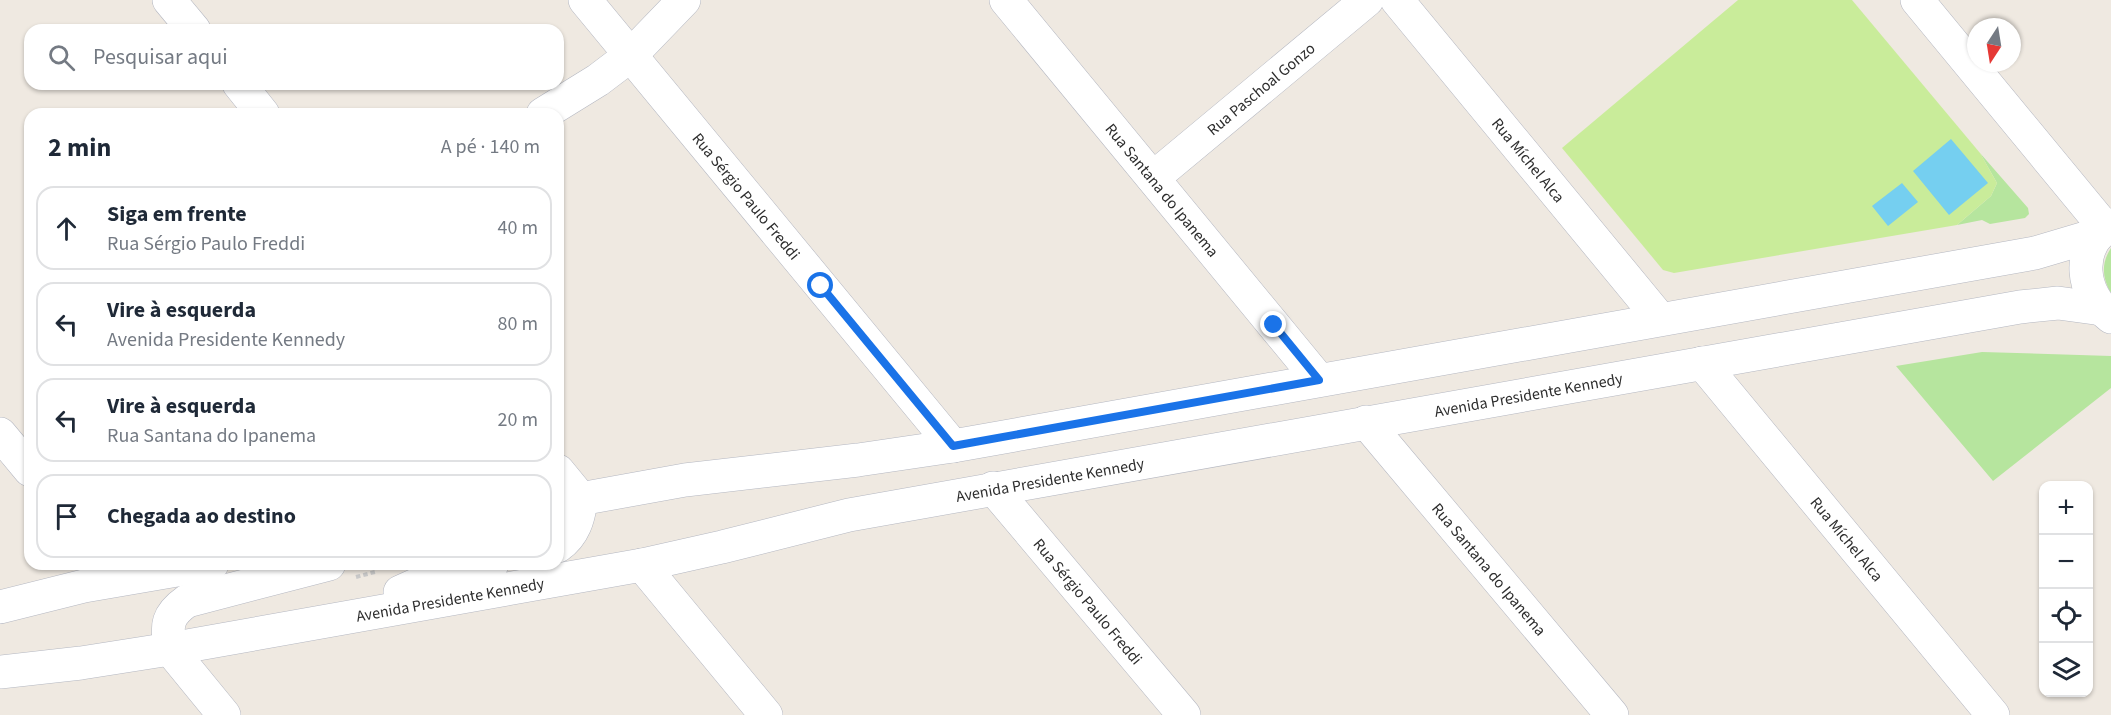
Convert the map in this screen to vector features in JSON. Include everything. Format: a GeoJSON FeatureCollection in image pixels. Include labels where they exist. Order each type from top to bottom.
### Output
{"type":"FeatureCollection","features":[{"type":"Feature","properties":{"kind":"main road"},"geometry":{"type":"LineString","coordinates":[[169,0],[189,24]]}},
{"type":"Feature","properties":{"kind":"main road","name":"Rua Sérgio Paulo Freddi"},"geometry":{"type":"LineString","coordinates":[[585,0],[953,446]]}},
{"type":"Feature","properties":{"kind":"main road"},"geometry":{"type":"LineString","coordinates":[[553,108],[598,80],[631,55],[684,0]]}},
{"type":"Feature","properties":{"kind":"main road","name":"Rua Santana do Ipanema"},"geometry":{"type":"LineString","coordinates":[[1006,0],[1319,380]]}},
{"type":"Feature","properties":{"kind":"main road","name":"Rua Paschoal Gonzo"},"geometry":{"type":"LineString","coordinates":[[1153,178],[1367,0]]}},
{"type":"Feature","properties":{"kind":"main road","name":"Rua Míchel Alca"},"geometry":{"type":"LineString","coordinates":[[1397,0],[1660,319]]}},
{"type":"Feature","properties":{"kind":"main road"},"geometry":{"type":"LineString","coordinates":[[1917,0],[2105,229]]}},
{"type":"Feature","properties":{"kind":"main road"},"geometry":{"type":"LineString","coordinates":[[244,90],[258,108]]}},
{"type":"Feature","properties":{"kind":"main road"},"geometry":{"type":"LineString","coordinates":[[564,542],[570,537],[575,525],[569,501],[685,480],[953,446],[2035,253],[2105,229]]}},
{"type":"Feature","properties":{"kind":"main road"},"geometry":{"type":"LineString","coordinates":[[2105,229],[2088,255],[2086,279],[2091,296],[2106,313]]}},
{"type":"Feature","properties":{"kind":"main road","name":"Avenida Presidente Kennedy"},"geometry":{"type":"LineString","coordinates":[[0,672],[81,663],[170,649],[642,565],[849,515],[993,488],[2020,307],[2058,303],[2106,313]]}},
{"type":"Feature","properties":{"kind":"main road","name":"Rua Míchel Alca"},"geometry":{"type":"LineString","coordinates":[[1702,363],[1993,715]]}},
{"type":"Feature","properties":{"kind":"main road","name":"Rua Santana do Ipanema"},"geometry":{"type":"LineString","coordinates":[[1366,422],[1612,715]]}},
{"type":"Feature","properties":{"kind":"main road","name":"Rua Sérgio Paulo Freddi"},"geometry":{"type":"LineString","coordinates":[[993,488],[1184,715]]}},
{"type":"Feature","properties":{"kind":"main road"},"geometry":{"type":"LineString","coordinates":[[642,565],[766,715]]}},
{"type":"Feature","properties":{"kind":"main road"},"geometry":{"type":"LineString","coordinates":[[0,607],[84,586],[112,572],[137,570]]}},
{"type":"Feature","properties":{"kind":"main road"},"geometry":{"type":"LineString","coordinates":[[224,715],[170,649],[167,634],[174,610],[187,601],[306,570]]}},
{"type":"Feature","properties":{"kind":"main road"},"geometry":{"type":"LineString","coordinates":[[346,616],[429,579],[467,570]]}},
{"type":"Feature","properties":{"kind":"green space"},"geometry":{"type":"Polygon","coordinates":[[[1738,0],[1852,0],[1980,153],[1997,183],[1991,196],[1957,225],[1674,273],[1663,270],[1562,148],[1738,0]]]}},
{"type":"Feature","properties":{"kind":"green space"},"geometry":{"type":"Polygon","coordinates":[[[1980,153],[2028,208],[2029,214],[2025,218],[1990,224],[1982,220],[1957,225],[1991,196],[1997,183],[1980,153]]]}},
{"type":"Feature","properties":{"kind":"green space"},"geometry":{"type":"Polygon","coordinates":[[[2111,248],[2111,293],[2106,282],[2104,265],[2111,248]]]}},
{"type":"Feature","properties":{"kind":"green space"},"geometry":{"type":"Polygon","coordinates":[[[1982,352],[2111,356],[2111,388],[1993,481],[1896,366],[1982,352]]]}},
{"type":"Feature","properties":{"kind":"water"},"geometry":{"type":"Polygon","coordinates":[[[1951,139],[1988,183],[1949,215],[1913,171],[1951,139]]]}},
{"type":"Feature","properties":{"kind":"water"},"geometry":{"type":"Polygon","coordinates":[[[1902,183],[1918,202],[1888,226],[1872,206],[1902,183]]]}},
{"type":"Feature","properties":{"kind":"route"},"geometry":{"type":"LineString","coordinates":[[821,286],[953,446],[1319,380],[1274,325]]}}]}
